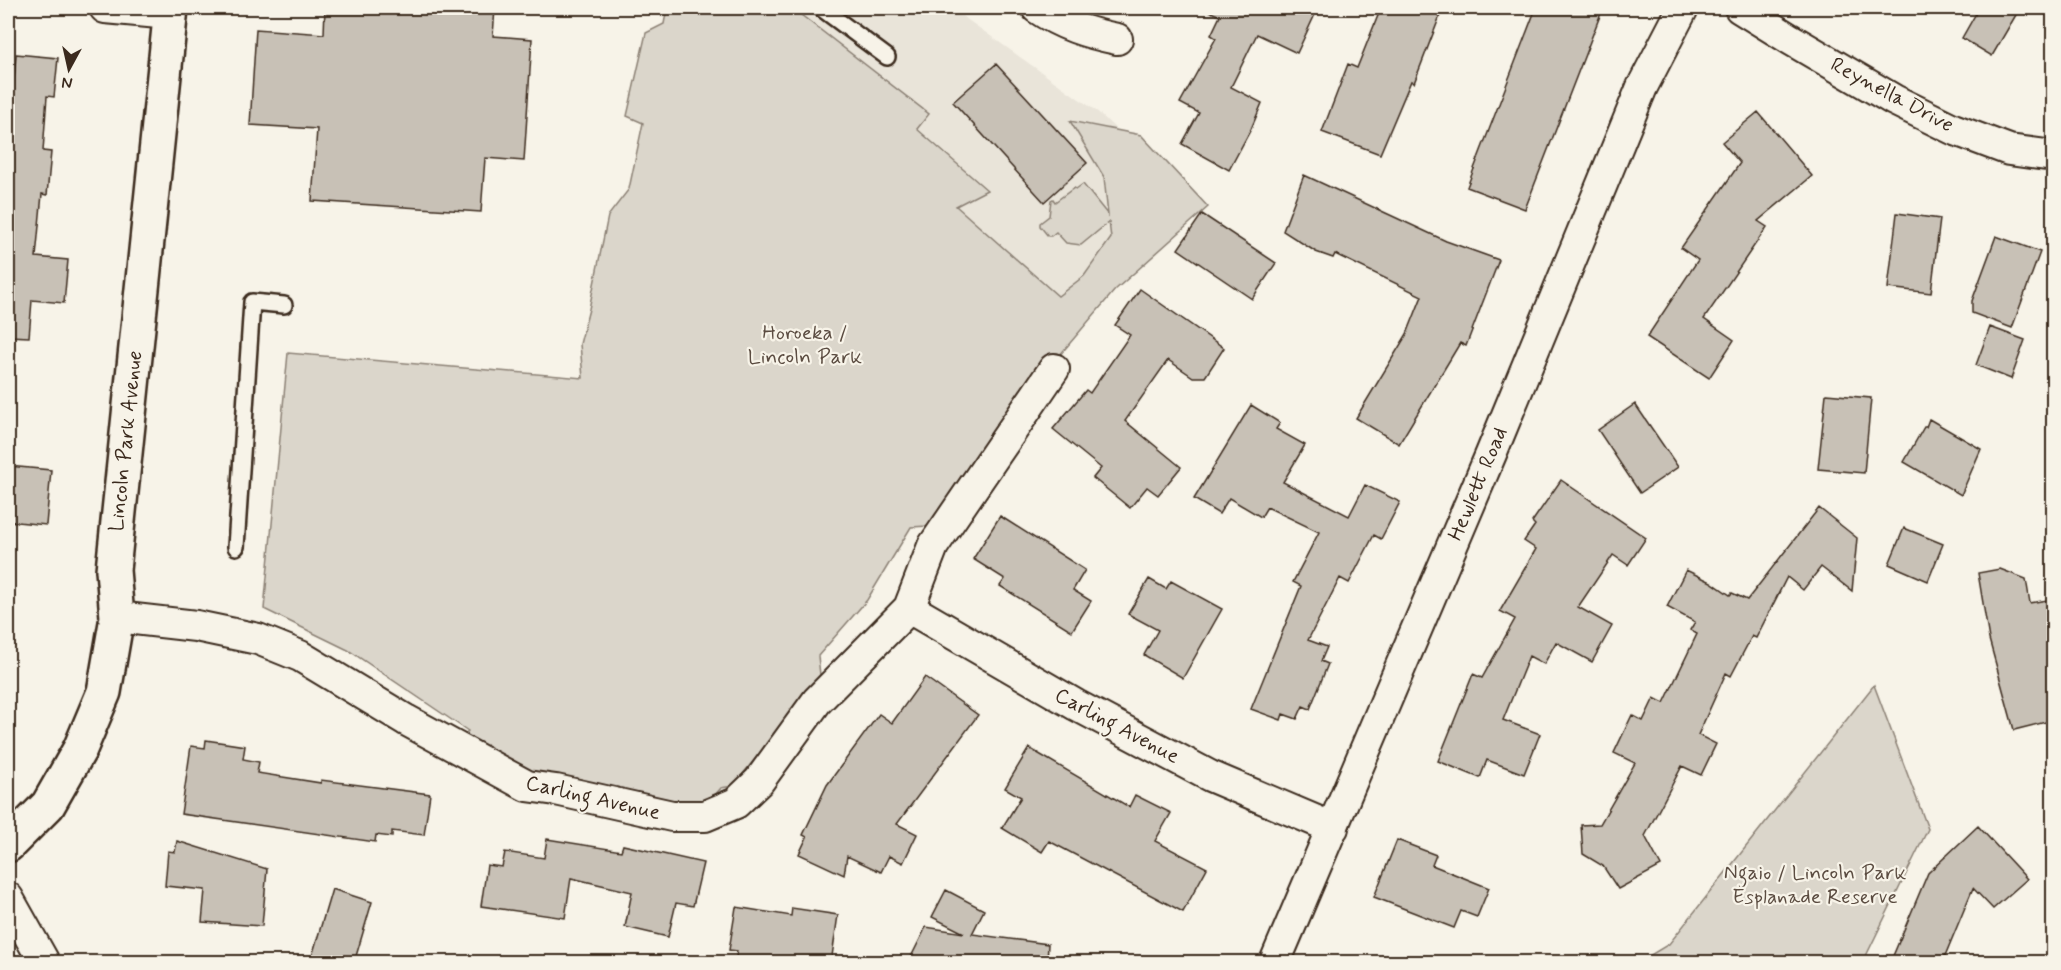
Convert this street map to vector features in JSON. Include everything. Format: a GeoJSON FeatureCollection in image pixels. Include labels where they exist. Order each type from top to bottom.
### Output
{"type":"FeatureCollection","features":[{"type":"Feature","properties":{"kind":"street"},"geometry":{"type":"LineString","coordinates":[[105,8],[170,10]]}},
{"type":"Feature","properties":{"kind":"street"},"geometry":{"type":"LineString","coordinates":[[1037,8],[1052,18],[1086,33],[1117,39]]}},
{"type":"Feature","properties":{"kind":"street","name":"Hewlett Road"},"geometry":{"type":"LineString","coordinates":[[1275,963],[1491,454],[1642,87],[1683,8]]}},
{"type":"Feature","properties":{"kind":"street"},"geometry":{"type":"LineString","coordinates":[[1690,8],[1704,8]]}},
{"type":"Feature","properties":{"kind":"street","name":"Reynella Drive"},"geometry":{"type":"LineString","coordinates":[[1740,8],[1894,100],[1953,129],[2009,150],[2054,156]]}},
{"type":"Feature","properties":{"kind":"street","name":"Lincoln Park Avenue"},"geometry":{"type":"LineString","coordinates":[[8,845],[48,805],[80,749],[104,692],[117,617],[113,570],[170,10]]}},
{"type":"Feature","properties":{"kind":"street","name":"Carling Avenue"},"geometry":{"type":"LineString","coordinates":[[117,617],[196,626],[258,639],[300,656],[406,720],[527,786],[590,797],[672,816],[705,816],[736,803],[759,781],[817,701],[909,608],[933,546],[1054,369]]}},
{"type":"Feature","properties":{"kind":"street","name":"Carling Avenue"},"geometry":{"type":"LineString","coordinates":[[909,608],[1076,705],[1210,777],[1333,828]]}},
{"type":"Feature","properties":{"kind":"street"},"geometry":{"type":"LineString","coordinates":[[8,898],[44,963]]}},
{"type":"Feature","properties":{"kind":"lane"},"geometry":{"type":"LineString","coordinates":[[821,8],[887,57]]}},
{"type":"Feature","properties":{"kind":"lane"},"geometry":{"type":"LineString","coordinates":[[236,546],[252,302],[284,305]]}},
{"type":"Feature","properties":{"kind":"shaded area"},"geometry":{"type":"Polygon","coordinates":[[[792,8],[951,8],[1099,113],[1168,178],[1074,311],[897,153],[929,114],[792,8]]]}},
{"type":"Feature","properties":{"kind":"green space","name":"Horoeka / Lincoln Park"},"geometry":{"type":"Polygon","coordinates":[[[667,8],[792,8],[929,114],[917,129],[987,190],[956,206],[1058,296],[1084,276],[1111,238],[1109,222],[1081,245],[1066,243],[1056,232],[1048,236],[1040,226],[1040,223],[1049,216],[1051,200],[1055,202],[1083,184],[1108,215],[1104,177],[1070,121],[1141,135],[1208,207],[1115,290],[992,435],[928,526],[911,527],[867,600],[818,656],[820,675],[733,786],[721,788],[708,803],[650,798],[527,775],[458,740],[468,731],[348,650],[264,609],[288,353],[583,378],[580,344],[608,216],[629,189],[643,123],[627,116],[646,33],[664,24],[667,8]]]}},
{"type":"Feature","properties":{"kind":"green space","name":"Ngaio / Lincoln Park Esplanade Reserve"},"geometry":{"type":"Polygon","coordinates":[[[1874,685],[1928,829],[1863,962],[1639,962],[1669,944],[1874,685]]]}},
{"type":"Feature","properties":{"kind":"building"},"geometry":{"type":"Polygon","coordinates":[[[325,8],[495,8],[493,36],[532,39],[524,161],[485,158],[481,212],[312,201],[317,129],[250,125],[256,29],[324,34],[325,8]]]}},
{"type":"Feature","properties":{"kind":"building"},"geometry":{"type":"Polygon","coordinates":[[[1202,8],[1318,8],[1297,53],[1257,34],[1231,87],[1262,103],[1229,170],[1182,144],[1199,113],[1180,103],[1216,38],[1211,35],[1220,16],[1202,8]]]}},
{"type":"Feature","properties":{"kind":"building"},"geometry":{"type":"Polygon","coordinates":[[[1381,8],[1443,8],[1414,83],[1411,81],[1380,154],[1322,132],[1348,64],[1357,68],[1381,8]]]}},
{"type":"Feature","properties":{"kind":"building"},"geometry":{"type":"Polygon","coordinates":[[[1536,8],[1603,8],[1525,209],[1467,187],[1536,8]]]}},
{"type":"Feature","properties":{"kind":"building"},"geometry":{"type":"Polygon","coordinates":[[[1979,8],[2020,8],[1992,56],[1962,38],[1979,8]]]}},
{"type":"Feature","properties":{"kind":"building"},"geometry":{"type":"Polygon","coordinates":[[[16,54],[58,58],[54,97],[47,96],[43,151],[51,152],[47,195],[42,194],[36,257],[68,260],[64,303],[32,300],[29,337],[8,336],[8,161],[16,54]]]}},
{"type":"Feature","properties":{"kind":"building"},"geometry":{"type":"Polygon","coordinates":[[[996,64],[1087,163],[1044,202],[953,102],[996,64]]]}},
{"type":"Feature","properties":{"kind":"building"},"geometry":{"type":"Polygon","coordinates":[[[1758,112],[1812,176],[1758,221],[1767,227],[1704,319],[1734,340],[1709,378],[1647,337],[1698,260],[1681,248],[1740,163],[1722,142],[1758,112]]]}},
{"type":"Feature","properties":{"kind":"building"},"geometry":{"type":"Polygon","coordinates":[[[1304,175],[1446,241],[1499,260],[1466,346],[1460,343],[1399,444],[1356,418],[1407,334],[1422,296],[1335,254],[1333,258],[1316,252],[1283,231],[1304,175]]]}},
{"type":"Feature","properties":{"kind":"building"},"geometry":{"type":"Polygon","coordinates":[[[1897,213],[1940,219],[1931,293],[1888,288],[1897,213]]]}},
{"type":"Feature","properties":{"kind":"building"},"geometry":{"type":"Polygon","coordinates":[[[1202,214],[1276,263],[1252,299],[1178,249],[1202,214]]]}},
{"type":"Feature","properties":{"kind":"building"},"geometry":{"type":"Polygon","coordinates":[[[1996,236],[2040,252],[2012,328],[1972,313],[1972,301],[1996,236]]]}},
{"type":"Feature","properties":{"kind":"building"},"geometry":{"type":"Polygon","coordinates":[[[1140,289],[1224,348],[1205,377],[1193,377],[1168,360],[1125,421],[1181,467],[1158,495],[1147,487],[1130,508],[1093,478],[1101,468],[1053,429],[1086,390],[1090,393],[1130,335],[1115,325],[1140,289]]]}},
{"type":"Feature","properties":{"kind":"building"},"geometry":{"type":"Polygon","coordinates":[[[1990,327],[2025,340],[2011,379],[1976,365],[1990,327]]]}},
{"type":"Feature","properties":{"kind":"building"},"geometry":{"type":"Polygon","coordinates":[[[1826,394],[1871,398],[1864,473],[1818,469],[1826,394]]]}},
{"type":"Feature","properties":{"kind":"building"},"geometry":{"type":"Polygon","coordinates":[[[1635,404],[1678,467],[1640,493],[1598,430],[1635,404]]]}},
{"type":"Feature","properties":{"kind":"building"},"geometry":{"type":"Polygon","coordinates":[[[1251,405],[1280,423],[1276,429],[1305,445],[1283,482],[1349,516],[1365,485],[1400,502],[1381,539],[1374,535],[1349,583],[1340,578],[1308,640],[1327,647],[1321,661],[1328,664],[1310,709],[1303,706],[1297,719],[1283,714],[1281,720],[1251,709],[1301,586],[1293,582],[1319,532],[1267,507],[1261,517],[1229,498],[1219,514],[1194,499],[1251,405]]]}},
{"type":"Feature","properties":{"kind":"building"},"geometry":{"type":"Polygon","coordinates":[[[1929,419],[1981,449],[1961,495],[1904,462],[1929,419]]]}},
{"type":"Feature","properties":{"kind":"building"},"geometry":{"type":"Polygon","coordinates":[[[8,466],[51,470],[46,525],[8,521],[8,466]]]}},
{"type":"Feature","properties":{"kind":"building"},"geometry":{"type":"Polygon","coordinates":[[[1561,480],[1646,538],[1628,565],[1613,555],[1578,607],[1612,626],[1592,662],[1556,642],[1544,664],[1529,656],[1503,720],[1540,734],[1524,774],[1487,760],[1480,778],[1438,761],[1473,674],[1482,678],[1515,619],[1500,611],[1536,549],[1524,541],[1535,525],[1532,522],[1561,480]]]}},
{"type":"Feature","properties":{"kind":"building"},"geometry":{"type":"Polygon","coordinates":[[[1819,508],[1857,538],[1852,591],[1821,567],[1803,590],[1787,577],[1756,638],[1752,636],[1731,676],[1726,673],[1698,735],[1716,744],[1701,775],[1682,766],[1645,836],[1661,866],[1618,889],[1603,866],[1583,854],[1581,825],[1600,824],[1635,763],[1614,753],[1632,715],[1643,721],[1654,698],[1664,703],[1697,634],[1690,630],[1695,622],[1667,607],[1686,570],[1711,582],[1730,595],[1732,593],[1747,600],[1819,508]]]}},
{"type":"Feature","properties":{"kind":"building"},"geometry":{"type":"Polygon","coordinates":[[[1000,516],[1085,570],[1073,590],[1091,601],[1072,631],[1000,586],[1005,579],[973,559],[1000,516]]]}},
{"type":"Feature","properties":{"kind":"building"},"geometry":{"type":"Polygon","coordinates":[[[1904,528],[1943,544],[1928,581],[1889,564],[1904,528]]]}},
{"type":"Feature","properties":{"kind":"building"},"geometry":{"type":"Polygon","coordinates":[[[2000,569],[2026,579],[2030,603],[2047,600],[2054,634],[2054,720],[2014,730],[1989,639],[1978,573],[2000,569]]]}},
{"type":"Feature","properties":{"kind":"building"},"geometry":{"type":"Polygon","coordinates":[[[1149,579],[1166,589],[1171,581],[1222,609],[1183,678],[1144,655],[1158,630],[1128,614],[1149,579]]]}},
{"type":"Feature","properties":{"kind":"building"},"geometry":{"type":"Polygon","coordinates":[[[925,677],[978,715],[897,824],[917,834],[903,863],[889,856],[881,872],[847,856],[844,875],[799,854],[807,837],[803,835],[827,785],[879,714],[892,723],[925,677]]]}},
{"type":"Feature","properties":{"kind":"building"},"geometry":{"type":"Polygon","coordinates":[[[206,740],[245,746],[243,759],[259,762],[257,773],[321,783],[321,780],[430,794],[424,835],[392,831],[392,837],[376,835],[375,842],[181,814],[191,746],[205,748],[206,740]]]}},
{"type":"Feature","properties":{"kind":"building"},"geometry":{"type":"Polygon","coordinates":[[[1029,748],[1129,807],[1135,795],[1171,813],[1155,841],[1207,868],[1183,912],[1049,841],[1042,852],[1002,828],[1021,797],[1005,788],[1029,748]]]}},
{"type":"Feature","properties":{"kind":"building"},"geometry":{"type":"Polygon","coordinates":[[[1978,826],[2027,879],[1993,909],[1973,888],[1942,963],[1890,963],[1928,873],[1978,826]]]}},
{"type":"Feature","properties":{"kind":"building"},"geometry":{"type":"Polygon","coordinates":[[[547,839],[621,851],[623,845],[703,863],[693,906],[676,903],[668,937],[625,927],[632,892],[571,878],[565,918],[481,906],[487,865],[502,867],[505,852],[544,858],[547,839]]]}},
{"type":"Feature","properties":{"kind":"building"},"geometry":{"type":"Polygon","coordinates":[[[1397,840],[1436,855],[1432,865],[1489,888],[1477,917],[1461,911],[1454,928],[1374,897],[1397,840]]]}},
{"type":"Feature","properties":{"kind":"building"},"geometry":{"type":"Polygon","coordinates":[[[177,841],[267,869],[262,926],[202,922],[205,890],[165,886],[168,851],[175,852],[177,841]]]}},
{"type":"Feature","properties":{"kind":"building"},"geometry":{"type":"Polygon","coordinates":[[[332,889],[372,902],[354,963],[310,963],[332,889]]]}},
{"type":"Feature","properties":{"kind":"building"},"geometry":{"type":"Polygon","coordinates":[[[946,890],[984,910],[972,934],[1048,944],[1047,963],[908,963],[926,927],[964,933],[932,917],[946,890]]]}},
{"type":"Feature","properties":{"kind":"building"},"geometry":{"type":"Polygon","coordinates":[[[736,907],[791,916],[792,908],[838,915],[831,963],[735,963],[737,951],[729,950],[736,907]]]}}]}
